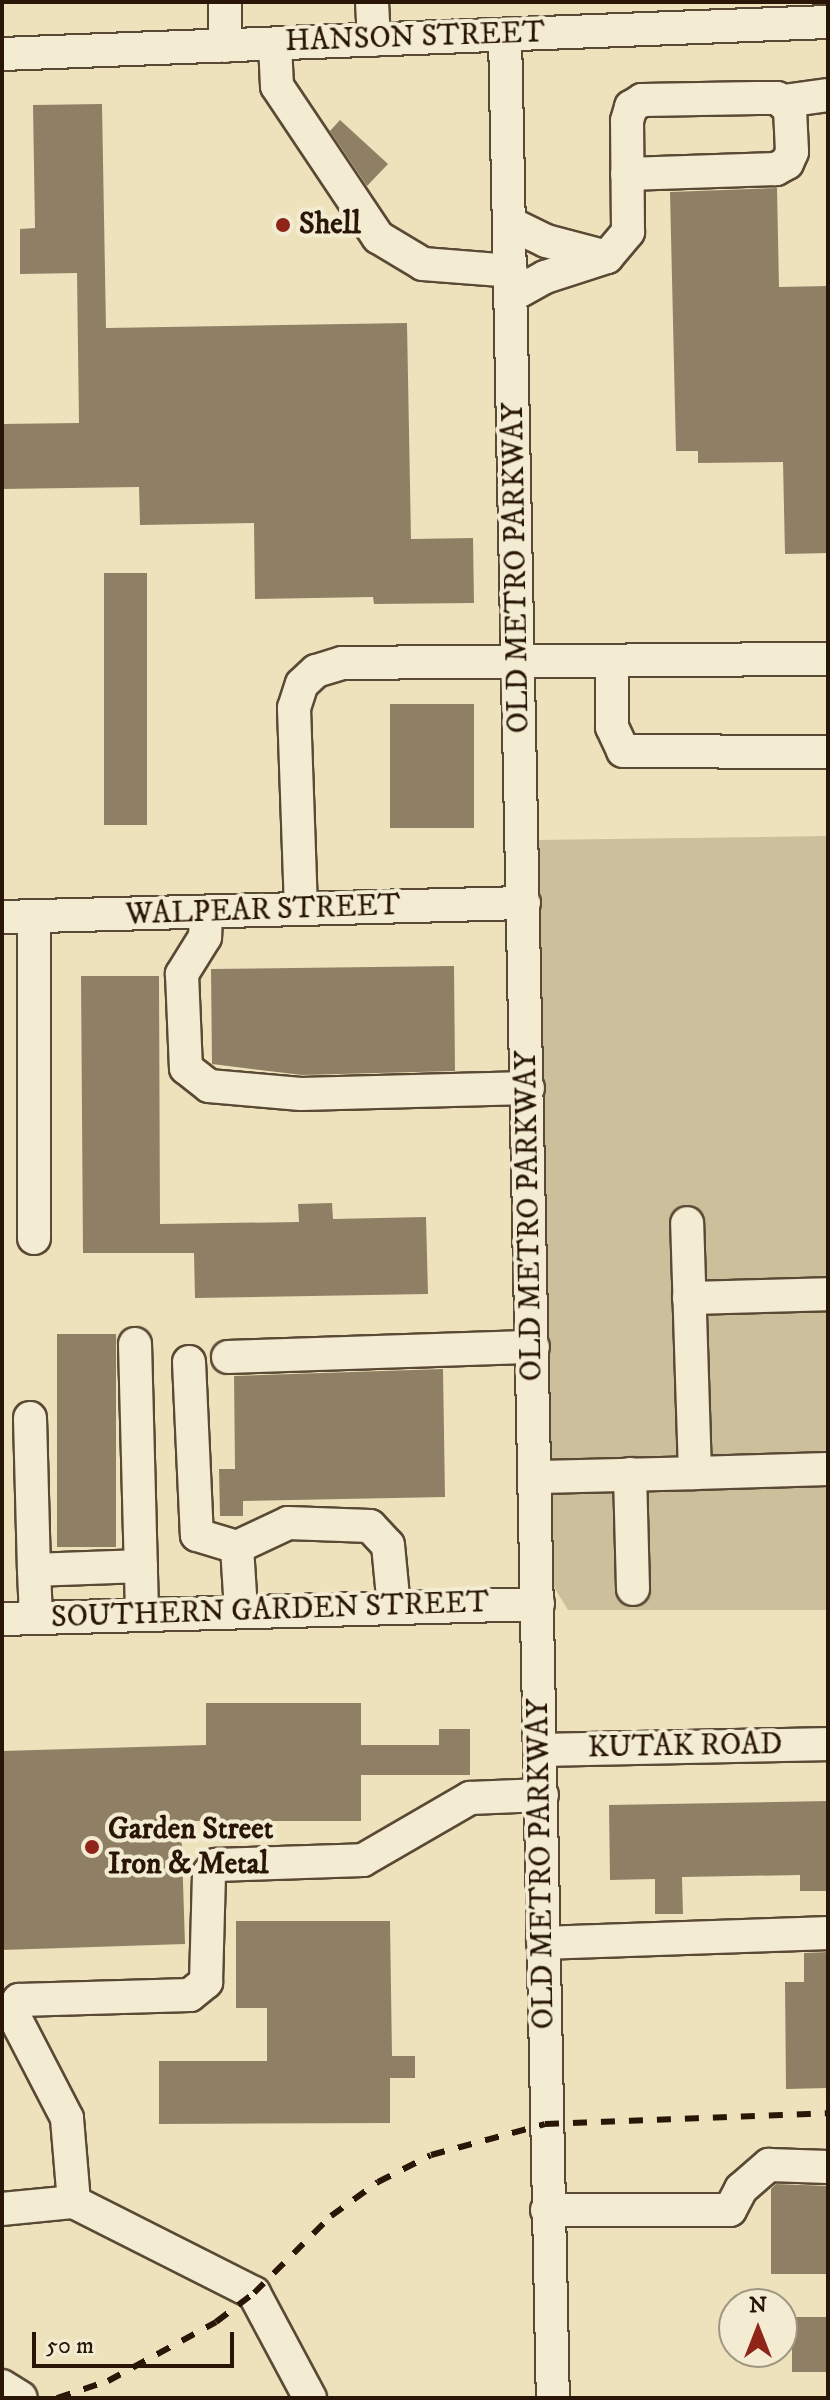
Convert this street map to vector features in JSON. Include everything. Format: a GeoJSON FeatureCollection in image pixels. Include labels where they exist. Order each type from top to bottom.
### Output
{"type":"FeatureCollection","features":[{"type":"Feature","properties":{"kind":"street"},"geometry":{"type":"LineString","coordinates":[[225,2],[225,46]]}},
{"type":"Feature","properties":{"kind":"street"},"geometry":{"type":"LineString","coordinates":[[372,2],[374,40]]}},
{"type":"Feature","properties":{"kind":"street","name":"HANSON STREET"},"geometry":{"type":"LineString","coordinates":[[2,54],[505,35],[794,12],[828,22]]}},
{"type":"Feature","properties":{"kind":"street","name":"OLD METRO PARKWAY"},"geometry":{"type":"LineString","coordinates":[[505,35],[553,2398]]}},
{"type":"Feature","properties":{"kind":"street"},"geometry":{"type":"LineString","coordinates":[[275,44],[277,86],[378,237],[423,264],[511,284],[545,277],[607,257],[628,232],[627,121],[631,107],[642,100],[785,101],[828,95]]}},
{"type":"Feature","properties":{"kind":"street"},"geometry":{"type":"LineString","coordinates":[[627,174],[776,169],[787,163],[792,152],[790,109],[785,101]]}},
{"type":"Feature","properties":{"kind":"street"},"geometry":{"type":"LineString","coordinates":[[509,223],[546,241],[607,257]]}},
{"type":"Feature","properties":{"kind":"street"},"geometry":{"type":"LineString","coordinates":[[301,909],[294,708],[302,684],[316,671],[342,663],[828,659]]}},
{"type":"Feature","properties":{"kind":"street"},"geometry":{"type":"LineString","coordinates":[[612,661],[612,727],[623,751],[828,752]]}},
{"type":"Feature","properties":{"kind":"street","name":"WALPEAR STREET"},"geometry":{"type":"LineString","coordinates":[[2,917],[524,903]]}},
{"type":"Feature","properties":{"kind":"street"},"geometry":{"type":"LineString","coordinates":[[206,912],[205,937],[182,974],[186,1068],[209,1086],[301,1094],[528,1088]]}},
{"type":"Feature","properties":{"kind":"street"},"geometry":{"type":"LineString","coordinates":[[34,917],[34,1238]]}},
{"type":"Feature","properties":{"kind":"street"},"geometry":{"type":"LineString","coordinates":[[687,1223],[695,1473]]}},
{"type":"Feature","properties":{"kind":"street"},"geometry":{"type":"LineString","coordinates":[[689,1298],[828,1294]]}},
{"type":"Feature","properties":{"kind":"street"},"geometry":{"type":"LineString","coordinates":[[135,1344],[142,1615]]}},
{"type":"Feature","properties":{"kind":"street"},"geometry":{"type":"LineString","coordinates":[[228,1357],[533,1347]]}},
{"type":"Feature","properties":{"kind":"street"},"geometry":{"type":"LineString","coordinates":[[189,1362],[197,1535],[237,1547],[288,1523],[370,1526],[388,1545],[394,1607]]}},
{"type":"Feature","properties":{"kind":"street"},"geometry":{"type":"LineString","coordinates":[[30,1418],[36,1618]]}},
{"type":"Feature","properties":{"kind":"street"},"geometry":{"type":"LineString","coordinates":[[536,1477],[828,1469]]}},
{"type":"Feature","properties":{"kind":"street"},"geometry":{"type":"LineString","coordinates":[[630,1474],[633,1589]]}},
{"type":"Feature","properties":{"kind":"street"},"geometry":{"type":"LineString","coordinates":[[237,1547],[241,1611]]}},
{"type":"Feature","properties":{"kind":"street"},"geometry":{"type":"LineString","coordinates":[[34,1570],[141,1566]]}},
{"type":"Feature","properties":{"kind":"street","name":"SOUTHERN GARDEN STREET"},"geometry":{"type":"LineString","coordinates":[[2,1619],[538,1604]]}},
{"type":"Feature","properties":{"kind":"street","name":"KUTAK ROAD"},"geometry":{"type":"LineString","coordinates":[[542,1750],[828,1744]]}},
{"type":"Feature","properties":{"kind":"street"},"geometry":{"type":"LineString","coordinates":[[74,2202],[67,2118],[12,2012],[19,2000],[190,1995],[206,1982],[209,1873],[216,1865],[363,1860],[470,1798],[542,1795]]}},
{"type":"Feature","properties":{"kind":"street"},"geometry":{"type":"LineString","coordinates":[[543,1943],[828,1933]]}},
{"type":"Feature","properties":{"kind":"street"},"geometry":{"type":"LineString","coordinates":[[547,2210],[730,2210],[741,2189],[769,2165],[828,2167]]}},
{"type":"Feature","properties":{"kind":"street"},"geometry":{"type":"LineString","coordinates":[[2,2209],[74,2202],[254,2293],[310,2398]]}},
{"type":"Feature","properties":{"kind":"street"},"geometry":{"type":"LineString","coordinates":[[2,2386],[21,2398]]}},
{"type":"Feature","properties":{"kind":"shaded area"},"geometry":{"type":"Polygon","coordinates":[[[828,836],[828,1610],[568,1610],[554,1587],[536,840],[828,836]]]}},
{"type":"Feature","properties":{"kind":"building"},"geometry":{"type":"Polygon","coordinates":[[[102,104],[106,328],[407,323],[411,539],[473,538],[474,603],[374,604],[373,597],[255,599],[254,523],[140,525],[139,487],[2,489],[2,424],[79,423],[77,273],[20,274],[20,229],[35,228],[33,105],[102,104]]]}},
{"type":"Feature","properties":{"kind":"building"},"geometry":{"type":"Polygon","coordinates":[[[340,120],[388,164],[367,186],[330,131],[340,120]]]}},
{"type":"Feature","properties":{"kind":"building"},"geometry":{"type":"Polygon","coordinates":[[[777,188],[779,287],[828,286],[828,553],[785,554],[783,462],[698,463],[698,451],[676,451],[670,192],[777,188]]]}},
{"type":"Feature","properties":{"kind":"building"},"geometry":{"type":"Polygon","coordinates":[[[104,573],[147,573],[147,825],[104,825],[104,573]]]}},
{"type":"Feature","properties":{"kind":"building"},"geometry":{"type":"Polygon","coordinates":[[[390,704],[474,704],[474,828],[390,828],[390,704]]]}},
{"type":"Feature","properties":{"kind":"building"},"geometry":{"type":"Polygon","coordinates":[[[454,966],[455,1071],[302,1075],[212,1064],[211,969],[454,966]]]}},
{"type":"Feature","properties":{"kind":"building"},"geometry":{"type":"Polygon","coordinates":[[[81,976],[159,976],[160,1224],[299,1222],[298,1204],[332,1203],[333,1219],[426,1217],[428,1294],[195,1298],[194,1253],[83,1253],[81,976]]]}},
{"type":"Feature","properties":{"kind":"building"},"geometry":{"type":"Polygon","coordinates":[[[57,1334],[116,1334],[116,1547],[57,1547],[57,1334]]]}},
{"type":"Feature","properties":{"kind":"building"},"geometry":{"type":"Polygon","coordinates":[[[443,1369],[445,1497],[243,1501],[243,1516],[220,1516],[219,1469],[235,1469],[234,1376],[443,1369]]]}},
{"type":"Feature","properties":{"kind":"building"},"geometry":{"type":"Polygon","coordinates":[[[206,1703],[361,1703],[361,1745],[439,1745],[439,1729],[470,1729],[470,1775],[361,1775],[361,1821],[181,1821],[185,1944],[2,1950],[2,1751],[206,1745],[206,1703]]]}},
{"type":"Feature","properties":{"kind":"building"},"geometry":{"type":"Polygon","coordinates":[[[828,1801],[828,1891],[800,1891],[800,1875],[682,1877],[683,1914],[655,1914],[655,1879],[610,1880],[609,1805],[828,1801]]]}},
{"type":"Feature","properties":{"kind":"building"},"geometry":{"type":"Polygon","coordinates":[[[236,1921],[390,1921],[392,2056],[415,2056],[415,2078],[390,2078],[390,2123],[159,2124],[159,2061],[267,2061],[267,2008],[236,2008],[236,1921]]]}},
{"type":"Feature","properties":{"kind":"building"},"geometry":{"type":"Polygon","coordinates":[[[828,1952],[828,2088],[786,2089],[785,1982],[804,1982],[804,1953],[828,1952]]]}},
{"type":"Feature","properties":{"kind":"building"},"geometry":{"type":"Polygon","coordinates":[[[776,2184],[828,2186],[828,2274],[771,2274],[771,2189],[776,2184]]]}},
{"type":"Feature","properties":{"kind":"building"},"geometry":{"type":"Polygon","coordinates":[[[798,2317],[828,2317],[828,2372],[792,2372],[792,2368],[798,2368],[798,2317]]]}},
{"type":"Feature","properties":{"kind":"railway"},"geometry":{"type":"LineString","coordinates":[[57,2398],[108,2381],[216,2322],[254,2293],[331,2216],[378,2182],[431,2155],[545,2124],[828,2113]]}},
{"type":"Feature","properties":{"kind":"place","name":"Shell"},"geometry":{"type":"Point","coordinates":[283,225]}},
{"type":"Feature","properties":{"kind":"place","name":"Garden Street Iron & Metal"},"geometry":{"type":"Point","coordinates":[92,1847]}}]}
